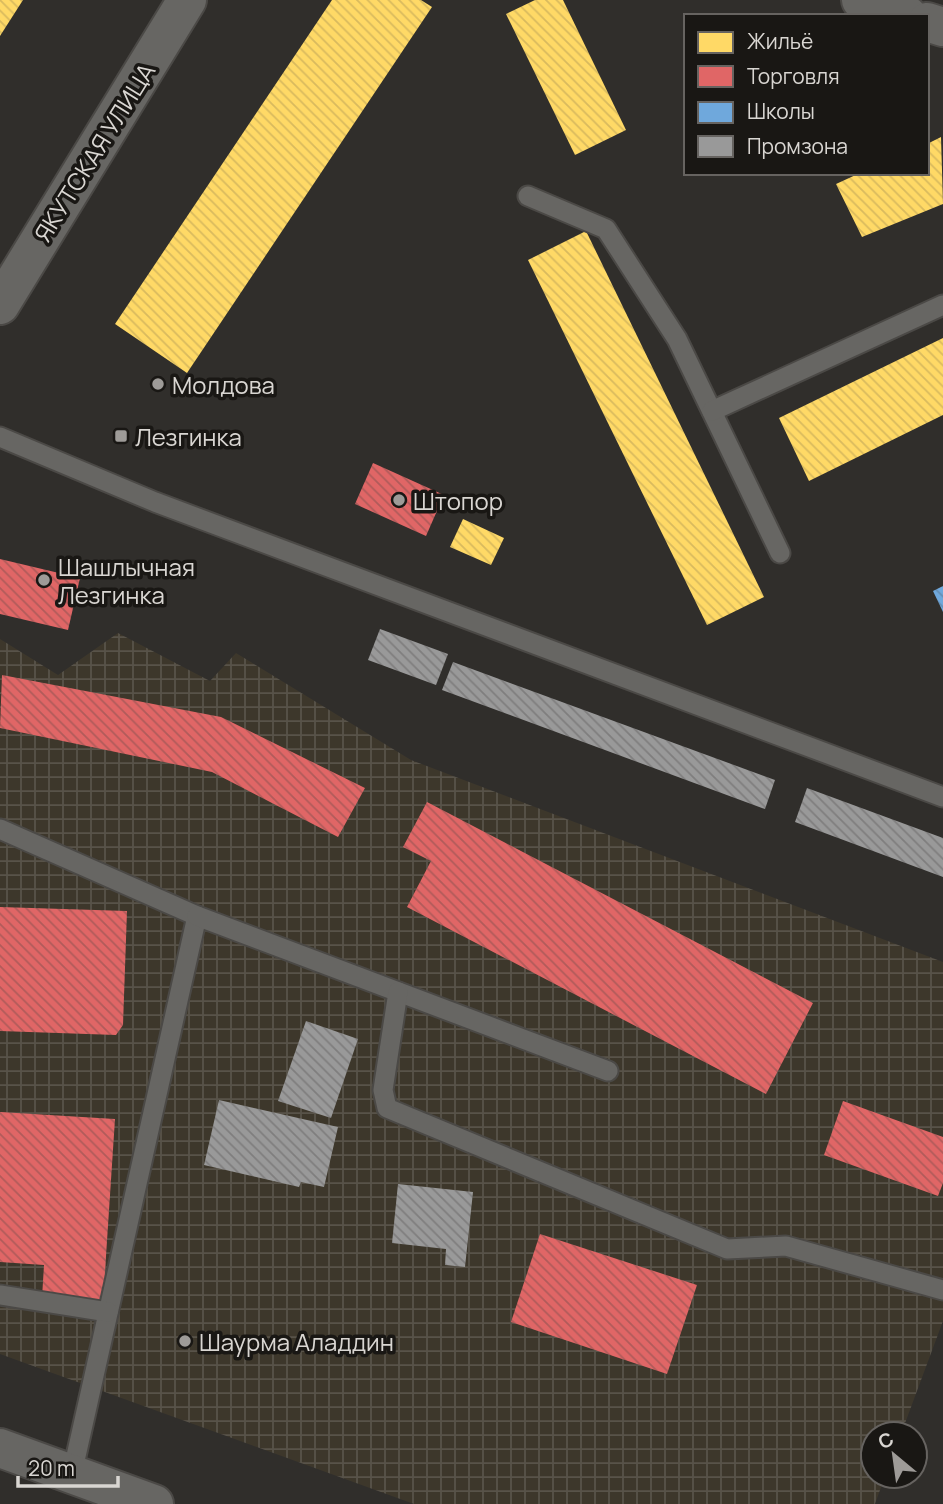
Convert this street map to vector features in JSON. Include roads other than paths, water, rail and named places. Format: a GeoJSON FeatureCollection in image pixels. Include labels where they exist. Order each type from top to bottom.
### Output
{"type":"FeatureCollection","features":[{"type":"Feature","properties":{"kind":"street","name":"ЯКУТСКАЯ УЛИЦА"},"geometry":{"type":"LineString","coordinates":[[0,305],[187,0]]}},
{"type":"Feature","properties":{"kind":"street"},"geometry":{"type":"LineString","coordinates":[[861,0],[902,14]]}},
{"type":"Feature","properties":{"kind":"street"},"geometry":{"type":"LineString","coordinates":[[0,1448],[72,1474],[105,1496],[154,1504]]}},
{"type":"Feature","properties":{"kind":"lane"},"geometry":{"type":"LineString","coordinates":[[528,196],[606,229],[677,339],[780,553]]}},
{"type":"Feature","properties":{"kind":"lane"},"geometry":{"type":"LineString","coordinates":[[712,411],[943,305]]}},
{"type":"Feature","properties":{"kind":"lane"},"geometry":{"type":"LineString","coordinates":[[0,437],[168,506],[943,797]]}},
{"type":"Feature","properties":{"kind":"lane"},"geometry":{"type":"LineString","coordinates":[[0,829],[197,916],[608,1071]]}},
{"type":"Feature","properties":{"kind":"lane"},"geometry":{"type":"LineString","coordinates":[[72,1474],[197,916]]}},
{"type":"Feature","properties":{"kind":"lane"},"geometry":{"type":"LineString","coordinates":[[398,992],[383,1090],[387,1108],[727,1249],[786,1246],[943,1290]]}},
{"type":"Feature","properties":{"kind":"lane"},"geometry":{"type":"LineString","coordinates":[[0,1296],[108,1312]]}},
{"type":"Feature","properties":{"kind":"place","name":"Молдова"},"geometry":{"type":"Point","coordinates":[158,384]}},
{"type":"Feature","properties":{"kind":"place","name":"Лезгинка"},"geometry":{"type":"Point","coordinates":[121,436]}},
{"type":"Feature","properties":{"kind":"place","name":"Штопор"},"geometry":{"type":"Point","coordinates":[399,500]}},
{"type":"Feature","properties":{"kind":"place","name":"Шашлычная Лезгинка"},"geometry":{"type":"Point","coordinates":[44,580]}},
{"type":"Feature","properties":{"kind":"place","name":"Шаурма Аладдин"},"geometry":{"type":"Point","coordinates":[185,1341]}}]}
